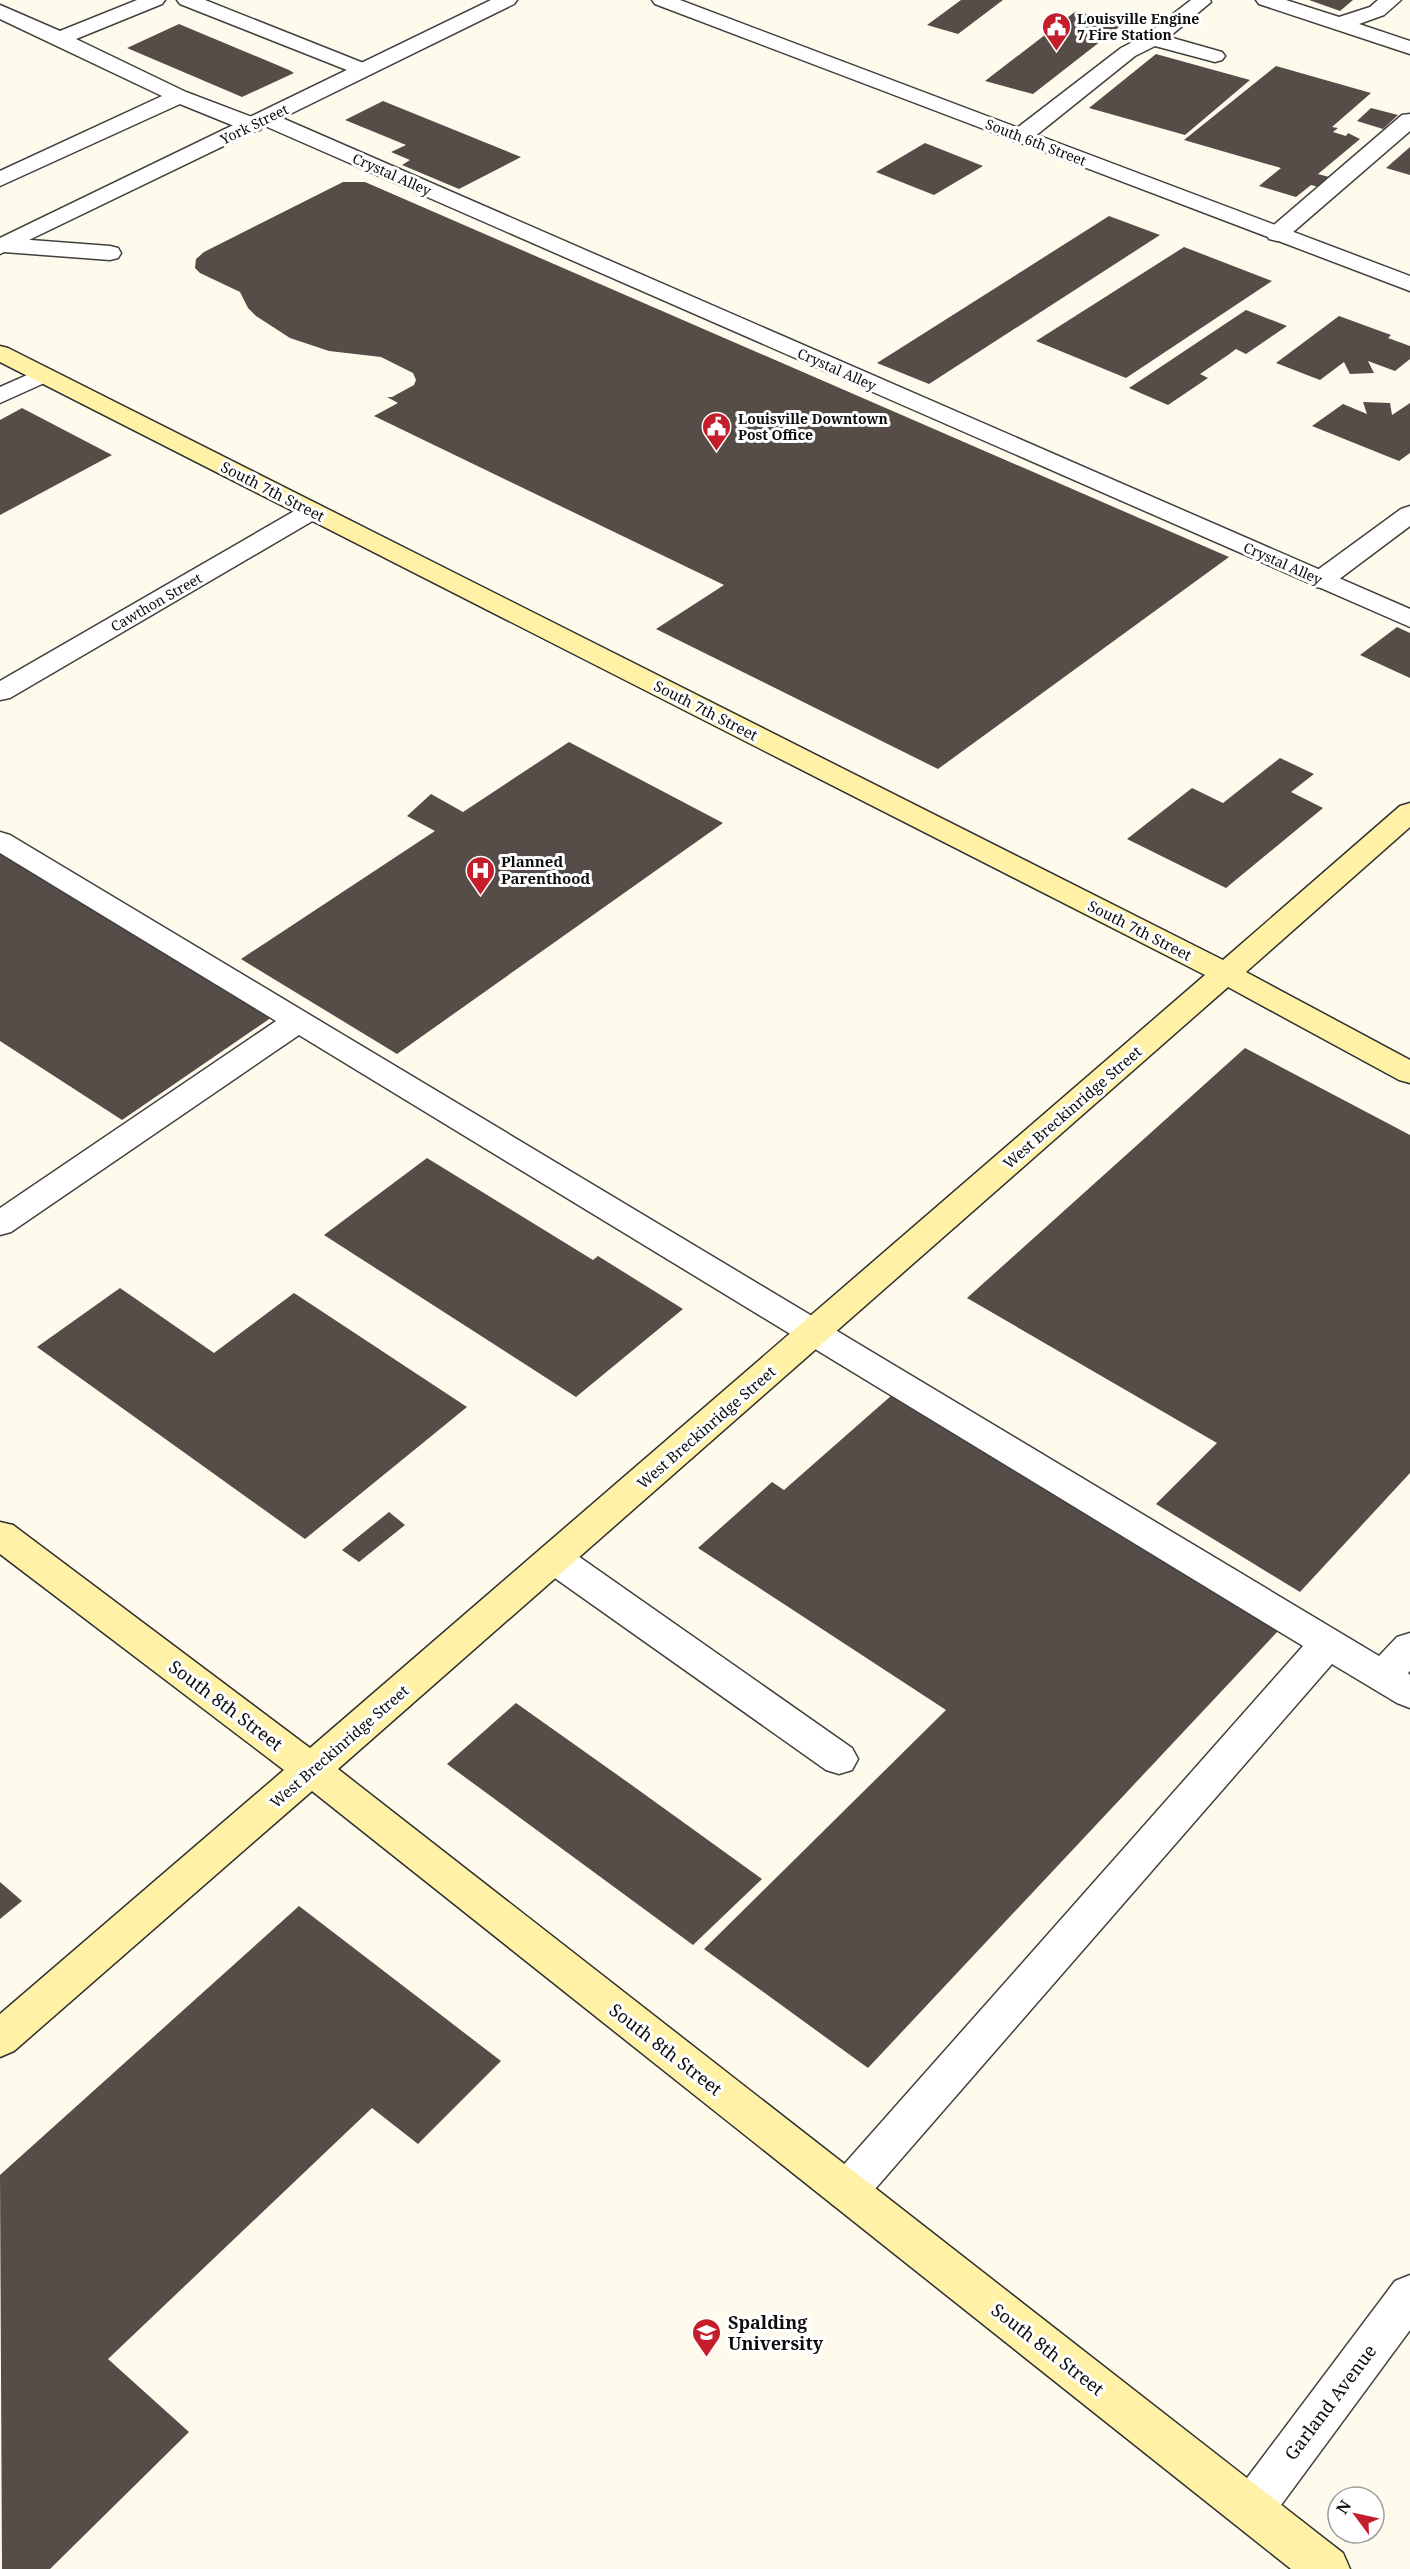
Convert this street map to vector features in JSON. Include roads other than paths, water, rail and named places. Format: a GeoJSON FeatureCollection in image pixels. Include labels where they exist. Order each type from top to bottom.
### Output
{"type":"FeatureCollection","features":[{"type":"Feature","properties":{"kind":"street"},"geometry":{"type":"LineString","coordinates":[[0,9],[19,0]]}},
{"type":"Feature","properties":{"kind":"street"},"geometry":{"type":"LineString","coordinates":[[59,39],[154,0]]}},
{"type":"Feature","properties":{"kind":"street"},"geometry":{"type":"LineString","coordinates":[[187,0],[364,70]]}},
{"type":"Feature","properties":{"kind":"street","name":"York Street"},"geometry":{"type":"LineString","coordinates":[[2,246],[507,0]]}},
{"type":"Feature","properties":{"kind":"street","name":"South 6th Street"},"geometry":{"type":"LineString","coordinates":[[662,0],[1410,284]]}},
{"type":"Feature","properties":{"kind":"street"},"geometry":{"type":"LineString","coordinates":[[1266,0],[1410,48]]}},
{"type":"Feature","properties":{"kind":"street"},"geometry":{"type":"LineString","coordinates":[[1339,24],[1377,11],[1391,0]]}},
{"type":"Feature","properties":{"kind":"street"},"geometry":{"type":"LineString","coordinates":[[1021,136],[1128,52],[1154,39],[1201,2]]}},
{"type":"Feature","properties":{"kind":"street","name":"Crystal Alley"},"geometry":{"type":"LineString","coordinates":[[0,9],[179,96],[258,122],[1410,619]]}},
{"type":"Feature","properties":{"kind":"street"},"geometry":{"type":"LineString","coordinates":[[1154,39],[1215,56]]}},
{"type":"Feature","properties":{"kind":"street"},"geometry":{"type":"LineString","coordinates":[[0,179],[179,96]]}},
{"type":"Feature","properties":{"kind":"street"},"geometry":{"type":"LineString","coordinates":[[1278,234],[1410,120]]}},
{"type":"Feature","properties":{"kind":"street"},"geometry":{"type":"LineString","coordinates":[[2,246],[110,253]]}},
{"type":"Feature","properties":{"kind":"street","name":"South 7th Street"},"geometry":{"type":"LineString","coordinates":[[0,353],[1225,973],[1410,1073]]}},
{"type":"Feature","properties":{"kind":"street"},"geometry":{"type":"LineString","coordinates":[[0,396],[43,375]]}},
{"type":"Feature","properties":{"kind":"street","name":"Cawthon Street"},"geometry":{"type":"LineString","coordinates":[[0,692],[312,511]]}},
{"type":"Feature","properties":{"kind":"street"},"geometry":{"type":"LineString","coordinates":[[1321,580],[1410,514]]}},
{"type":"Feature","properties":{"kind":"street","name":"West Breckinridge Street"},"geometry":{"type":"LineString","coordinates":[[0,2039],[814,1334],[1410,812]]}},
{"type":"Feature","properties":{"kind":"street"},"geometry":{"type":"LineString","coordinates":[[0,841],[1396,1684],[1410,1647]]}},
{"type":"Feature","properties":{"kind":"street"},"geometry":{"type":"LineString","coordinates":[[0,1224],[298,1021]]}},
{"type":"Feature","properties":{"kind":"street","name":"South 8th Street"},"geometry":{"type":"LineString","coordinates":[[0,1535],[312,1770],[1327,2569]]}},
{"type":"Feature","properties":{"kind":"street"},"geometry":{"type":"LineString","coordinates":[[555,1559],[839,1759]]}},
{"type":"Feature","properties":{"kind":"street"},"geometry":{"type":"LineString","coordinates":[[847,2191],[1328,1643]]}},
{"type":"Feature","properties":{"kind":"street","name":"Garland Avenue"},"geometry":{"type":"LineString","coordinates":[[1251,2508],[1410,2295]]}},
{"type":"Feature","properties":{"kind":"place","name":"Louisville Engine 7 Fire Station"},"geometry":{"type":"Point","coordinates":[1056,52]}},
{"type":"Feature","properties":{"kind":"place","name":"Louisville Downtown Post Office"},"geometry":{"type":"Point","coordinates":[717,452]}},
{"type":"Feature","properties":{"kind":"place","name":"Planned Parenthood"},"geometry":{"type":"Point","coordinates":[480,896]}},
{"type":"Feature","properties":{"kind":"place","name":"Spalding University"},"geometry":{"type":"Point","coordinates":[707,2358]}}]}
